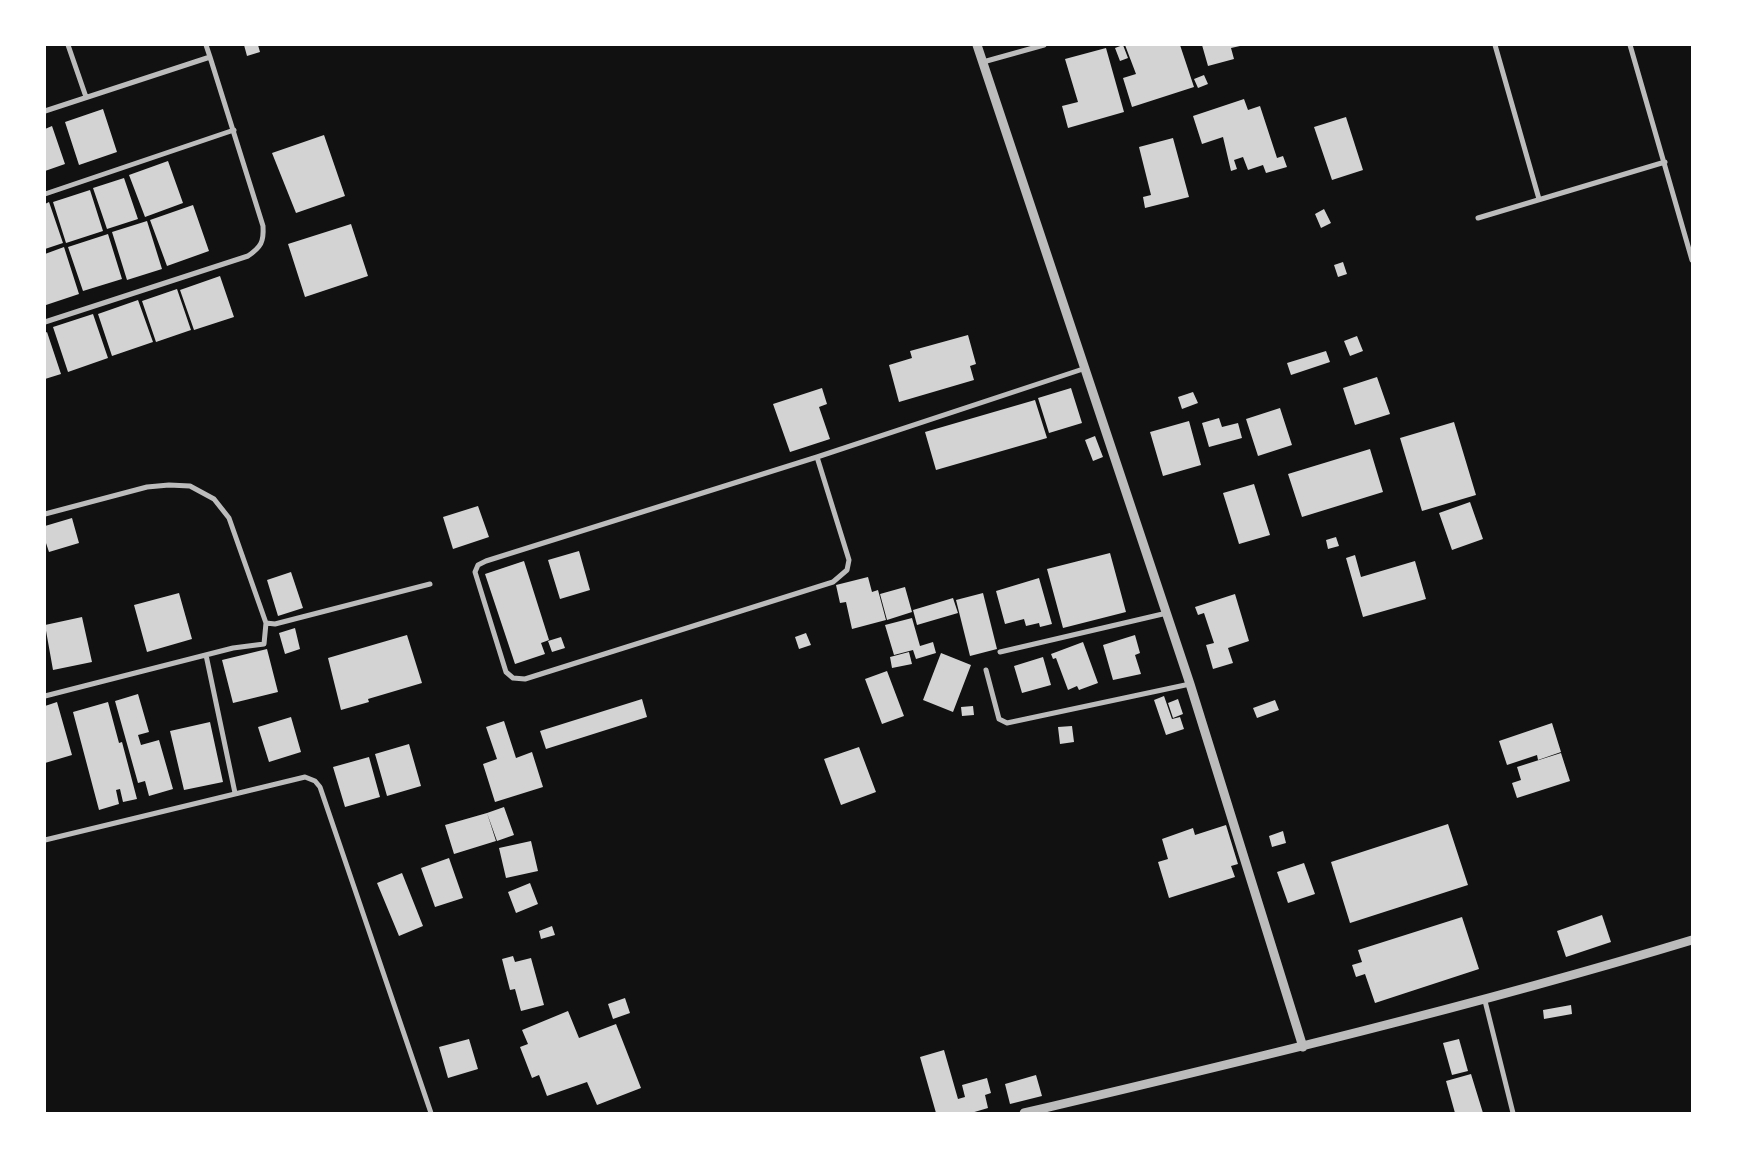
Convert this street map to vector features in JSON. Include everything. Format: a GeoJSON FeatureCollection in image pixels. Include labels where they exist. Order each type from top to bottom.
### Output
{"type":"FeatureCollection","features":[{"type":"Feature","properties":{"kind":"street"},"geometry":{"type":"LineString","coordinates":[[68,45],[86,97]]}},
{"type":"Feature","properties":{"kind":"street"},"geometry":{"type":"LineString","coordinates":[[45,322],[248,256],[261,246],[264,238],[263,226],[206,45]]}},
{"type":"Feature","properties":{"kind":"street"},"geometry":{"type":"LineString","coordinates":[[978,45],[1190,684],[1302,1047]]}},
{"type":"Feature","properties":{"kind":"street"},"geometry":{"type":"LineString","coordinates":[[983,62],[1044,45]]}},
{"type":"Feature","properties":{"kind":"street"},"geometry":{"type":"LineString","coordinates":[[1494,45],[1539,199]]}},
{"type":"Feature","properties":{"kind":"street"},"geometry":{"type":"LineString","coordinates":[[1630,45],[1692,260]]}},
{"type":"Feature","properties":{"kind":"street"},"geometry":{"type":"LineString","coordinates":[[45,110],[210,57]]}},
{"type":"Feature","properties":{"kind":"street"},"geometry":{"type":"LineString","coordinates":[[45,194],[234,130]]}},
{"type":"Feature","properties":{"kind":"street"},"geometry":{"type":"LineString","coordinates":[[1478,218],[1664,162]]}},
{"type":"Feature","properties":{"kind":"street"},"geometry":{"type":"LineString","coordinates":[[817,457],[849,560],[847,570],[834,582],[525,679],[513,678],[506,672],[475,572],[478,565],[817,457],[1086,368]]}},
{"type":"Feature","properties":{"kind":"street"},"geometry":{"type":"LineString","coordinates":[[45,514],[147,487],[190,486],[214,499],[229,518],[266,623],[264,644],[206,655],[45,696]]}},
{"type":"Feature","properties":{"kind":"street"},"geometry":{"type":"LineString","coordinates":[[266,623],[275,624],[430,584]]}},
{"type":"Feature","properties":{"kind":"street"},"geometry":{"type":"LineString","coordinates":[[1000,652],[1167,613]]}},
{"type":"Feature","properties":{"kind":"street"},"geometry":{"type":"LineString","coordinates":[[206,655],[235,793]]}},
{"type":"Feature","properties":{"kind":"street"},"geometry":{"type":"LineString","coordinates":[[986,670],[999,719],[1007,723],[1190,684]]}},
{"type":"Feature","properties":{"kind":"street"},"geometry":{"type":"LineString","coordinates":[[45,840],[305,777],[315,781],[320,787],[431,1113]]}},
{"type":"Feature","properties":{"kind":"street"},"geometry":{"type":"LineString","coordinates":[[1024,1113],[1302,1047],[1485,1000],[1692,940]]}},
{"type":"Feature","properties":{"kind":"street"},"geometry":{"type":"LineString","coordinates":[[1485,1000],[1513,1113]]}},
{"type":"Feature","properties":{"kind":"building"},"geometry":{"type":"Polygon","coordinates":[[[244,45],[258,45],[260,52],[247,56],[244,45]]]}},
{"type":"Feature","properties":{"kind":"building"},"geometry":{"type":"Polygon","coordinates":[[[1123,45],[1128,58],[1120,61],[1115,48],[1123,45]]]}},
{"type":"Feature","properties":{"kind":"building"},"geometry":{"type":"Polygon","coordinates":[[[1125,45],[1180,45],[1194,87],[1132,107],[1123,78],[1136,74],[1125,45]]]}},
{"type":"Feature","properties":{"kind":"building"},"geometry":{"type":"Polygon","coordinates":[[[1202,45],[1240,46],[1231,48],[1234,59],[1208,66],[1202,45]]]}},
{"type":"Feature","properties":{"kind":"building"},"geometry":{"type":"Polygon","coordinates":[[[1106,48],[1124,112],[1068,128],[1062,106],[1078,102],[1065,59],[1106,48]]]}},
{"type":"Feature","properties":{"kind":"building"},"geometry":{"type":"Polygon","coordinates":[[[1204,75],[1208,84],[1198,88],[1194,79],[1204,75]]]}},
{"type":"Feature","properties":{"kind":"building"},"geometry":{"type":"Polygon","coordinates":[[[1244,99],[1248,110],[1260,106],[1277,158],[1283,156],[1287,167],[1266,173],[1263,165],[1248,170],[1243,157],[1234,160],[1237,169],[1231,171],[1223,137],[1202,144],[1193,116],[1244,99]]]}},
{"type":"Feature","properties":{"kind":"building"},"geometry":{"type":"Polygon","coordinates":[[[103,109],[117,152],[79,165],[65,122],[103,109]]]}},
{"type":"Feature","properties":{"kind":"building"},"geometry":{"type":"Polygon","coordinates":[[[1346,117],[1363,170],[1332,180],[1314,127],[1346,117]]]}},
{"type":"Feature","properties":{"kind":"building"},"geometry":{"type":"Polygon","coordinates":[[[52,126],[65,164],[45,171],[45,129],[52,126]]]}},
{"type":"Feature","properties":{"kind":"building"},"geometry":{"type":"Polygon","coordinates":[[[324,135],[345,196],[296,213],[272,153],[324,135]]]}},
{"type":"Feature","properties":{"kind":"building"},"geometry":{"type":"Polygon","coordinates":[[[1173,138],[1189,197],[1145,208],[1143,197],[1151,195],[1139,147],[1173,138]]]}},
{"type":"Feature","properties":{"kind":"building"},"geometry":{"type":"Polygon","coordinates":[[[168,161],[183,203],[145,217],[129,175],[168,161]]]}},
{"type":"Feature","properties":{"kind":"building"},"geometry":{"type":"Polygon","coordinates":[[[124,178],[138,219],[107,229],[93,188],[124,178]]]}},
{"type":"Feature","properties":{"kind":"building"},"geometry":{"type":"Polygon","coordinates":[[[90,190],[103,231],[66,243],[53,202],[90,190]]]}},
{"type":"Feature","properties":{"kind":"building"},"geometry":{"type":"Polygon","coordinates":[[[49,202],[63,243],[45,249],[45,204],[49,202]]]}},
{"type":"Feature","properties":{"kind":"building"},"geometry":{"type":"Polygon","coordinates":[[[193,205],[209,251],[167,266],[150,220],[193,205]]]}},
{"type":"Feature","properties":{"kind":"building"},"geometry":{"type":"Polygon","coordinates":[[[1324,209],[1331,223],[1321,228],[1315,214],[1324,209]]]}},
{"type":"Feature","properties":{"kind":"building"},"geometry":{"type":"Polygon","coordinates":[[[147,221],[162,269],[127,280],[112,232],[147,221]]]}},
{"type":"Feature","properties":{"kind":"building"},"geometry":{"type":"Polygon","coordinates":[[[351,224],[368,276],[305,297],[288,244],[351,224]]]}},
{"type":"Feature","properties":{"kind":"building"},"geometry":{"type":"Polygon","coordinates":[[[108,234],[122,279],[83,291],[68,247],[108,234]]]}},
{"type":"Feature","properties":{"kind":"building"},"geometry":{"type":"Polygon","coordinates":[[[64,247],[79,294],[46,305],[45,254],[64,247]]]}},
{"type":"Feature","properties":{"kind":"building"},"geometry":{"type":"Polygon","coordinates":[[[1343,262],[1347,274],[1338,277],[1334,265],[1343,262]]]}},
{"type":"Feature","properties":{"kind":"building"},"geometry":{"type":"Polygon","coordinates":[[[220,276],[234,317],[194,330],[180,290],[220,276]]]}},
{"type":"Feature","properties":{"kind":"building"},"geometry":{"type":"Polygon","coordinates":[[[177,289],[191,330],[156,342],[142,301],[177,289]]]}},
{"type":"Feature","properties":{"kind":"building"},"geometry":{"type":"Polygon","coordinates":[[[138,300],[153,342],[112,356],[98,314],[138,300]]]}},
{"type":"Feature","properties":{"kind":"building"},"geometry":{"type":"Polygon","coordinates":[[[93,314],[108,358],[68,372],[53,327],[93,314]]]}},
{"type":"Feature","properties":{"kind":"building"},"geometry":{"type":"Polygon","coordinates":[[[47,332],[61,374],[45,379],[45,333],[47,332]]]}},
{"type":"Feature","properties":{"kind":"building"},"geometry":{"type":"Polygon","coordinates":[[[968,335],[976,364],[970,366],[974,380],[899,402],[889,365],[912,358],[910,351],[968,335]]]}},
{"type":"Feature","properties":{"kind":"building"},"geometry":{"type":"Polygon","coordinates":[[[1357,336],[1363,351],[1350,356],[1344,341],[1357,336]]]}},
{"type":"Feature","properties":{"kind":"building"},"geometry":{"type":"Polygon","coordinates":[[[1326,351],[1330,362],[1291,375],[1287,363],[1326,351]]]}},
{"type":"Feature","properties":{"kind":"building"},"geometry":{"type":"Polygon","coordinates":[[[1377,377],[1390,414],[1355,425],[1343,388],[1377,377]]]}},
{"type":"Feature","properties":{"kind":"building"},"geometry":{"type":"Polygon","coordinates":[[[822,388],[827,404],[819,407],[830,439],[790,452],[773,404],[822,388]]]}},
{"type":"Feature","properties":{"kind":"building"},"geometry":{"type":"Polygon","coordinates":[[[1071,388],[1082,423],[1049,433],[1038,398],[1071,388]]]}},
{"type":"Feature","properties":{"kind":"building"},"geometry":{"type":"Polygon","coordinates":[[[1193,392],[1198,403],[1182,409],[1178,397],[1193,392]]]}},
{"type":"Feature","properties":{"kind":"building"},"geometry":{"type":"Polygon","coordinates":[[[1035,400],[1047,438],[936,470],[925,432],[1035,400]]]}},
{"type":"Feature","properties":{"kind":"building"},"geometry":{"type":"Polygon","coordinates":[[[1280,408],[1292,445],[1258,456],[1246,419],[1280,408]]]}},
{"type":"Feature","properties":{"kind":"building"},"geometry":{"type":"Polygon","coordinates":[[[1219,418],[1222,427],[1238,423],[1242,438],[1209,447],[1202,423],[1219,418]]]}},
{"type":"Feature","properties":{"kind":"building"},"geometry":{"type":"Polygon","coordinates":[[[1189,421],[1201,465],[1163,476],[1150,432],[1189,421]]]}},
{"type":"Feature","properties":{"kind":"building"},"geometry":{"type":"Polygon","coordinates":[[[1454,422],[1476,495],[1422,511],[1400,438],[1454,422]]]}},
{"type":"Feature","properties":{"kind":"building"},"geometry":{"type":"Polygon","coordinates":[[[1095,436],[1103,457],[1093,461],[1085,440],[1095,436]]]}},
{"type":"Feature","properties":{"kind":"building"},"geometry":{"type":"Polygon","coordinates":[[[1370,449],[1383,492],[1302,517],[1288,474],[1370,449]]]}},
{"type":"Feature","properties":{"kind":"building"},"geometry":{"type":"Polygon","coordinates":[[[1254,484],[1270,535],[1239,544],[1223,493],[1254,484]]]}},
{"type":"Feature","properties":{"kind":"building"},"geometry":{"type":"Polygon","coordinates":[[[1470,502],[1483,539],[1452,550],[1439,513],[1470,502]]]}},
{"type":"Feature","properties":{"kind":"building"},"geometry":{"type":"Polygon","coordinates":[[[478,506],[489,537],[453,549],[443,517],[478,506]]]}},
{"type":"Feature","properties":{"kind":"building"},"geometry":{"type":"Polygon","coordinates":[[[72,518],[79,543],[49,552],[45,540],[45,526],[72,518]]]}},
{"type":"Feature","properties":{"kind":"building"},"geometry":{"type":"Polygon","coordinates":[[[1336,537],[1339,546],[1328,549],[1326,540],[1336,537]]]}},
{"type":"Feature","properties":{"kind":"building"},"geometry":{"type":"Polygon","coordinates":[[[579,551],[590,590],[560,599],[548,560],[579,551]]]}},
{"type":"Feature","properties":{"kind":"building"},"geometry":{"type":"Polygon","coordinates":[[[1110,553],[1126,612],[1063,628],[1047,569],[1110,553]]]}},
{"type":"Feature","properties":{"kind":"building"},"geometry":{"type":"Polygon","coordinates":[[[1355,555],[1361,577],[1415,561],[1426,599],[1363,617],[1346,558],[1355,555]]]}},
{"type":"Feature","properties":{"kind":"building"},"geometry":{"type":"Polygon","coordinates":[[[524,561],[549,640],[541,643],[545,654],[515,664],[485,574],[524,561]]]}},
{"type":"Feature","properties":{"kind":"building"},"geometry":{"type":"Polygon","coordinates":[[[291,572],[303,608],[278,616],[267,580],[291,572]]]}},
{"type":"Feature","properties":{"kind":"building"},"geometry":{"type":"Polygon","coordinates":[[[868,577],[872,592],[878,590],[886,620],[852,629],[846,602],[840,603],[836,585],[868,577]]]}},
{"type":"Feature","properties":{"kind":"building"},"geometry":{"type":"Polygon","coordinates":[[[1039,578],[1052,624],[1040,627],[1039,623],[1026,626],[1024,619],[1005,624],[996,591],[1039,578]]]}},
{"type":"Feature","properties":{"kind":"building"},"geometry":{"type":"Polygon","coordinates":[[[905,587],[912,612],[887,620],[880,594],[905,587]]]}},
{"type":"Feature","properties":{"kind":"building"},"geometry":{"type":"Polygon","coordinates":[[[179,593],[192,639],[147,652],[134,605],[179,593]]]}},
{"type":"Feature","properties":{"kind":"building"},"geometry":{"type":"Polygon","coordinates":[[[983,593],[997,649],[970,656],[956,600],[983,593]]]}},
{"type":"Feature","properties":{"kind":"building"},"geometry":{"type":"Polygon","coordinates":[[[1235,594],[1249,641],[1228,648],[1233,663],[1213,669],[1206,645],[1214,643],[1204,613],[1198,615],[1195,607],[1235,594]]]}},
{"type":"Feature","properties":{"kind":"building"},"geometry":{"type":"Polygon","coordinates":[[[953,598],[958,613],[917,625],[913,610],[953,598]]]}},
{"type":"Feature","properties":{"kind":"building"},"geometry":{"type":"Polygon","coordinates":[[[82,617],[92,662],[53,670],[45,625],[82,617]]]}},
{"type":"Feature","properties":{"kind":"building"},"geometry":{"type":"Polygon","coordinates":[[[912,618],[920,646],[933,642],[936,653],[916,659],[913,650],[894,655],[885,625],[912,618]]]}},
{"type":"Feature","properties":{"kind":"building"},"geometry":{"type":"Polygon","coordinates":[[[295,628],[300,649],[285,654],[279,633],[295,628]]]}},
{"type":"Feature","properties":{"kind":"building"},"geometry":{"type":"Polygon","coordinates":[[[806,633],[811,645],[799,649],[795,637],[806,633]]]}},
{"type":"Feature","properties":{"kind":"building"},"geometry":{"type":"Polygon","coordinates":[[[407,635],[422,683],[368,699],[369,702],[341,710],[328,658],[407,635]]]}},
{"type":"Feature","properties":{"kind":"building"},"geometry":{"type":"Polygon","coordinates":[[[1135,635],[1140,653],[1135,655],[1141,674],[1113,680],[1103,645],[1135,635]]]}},
{"type":"Feature","properties":{"kind":"building"},"geometry":{"type":"Polygon","coordinates":[[[561,637],[565,648],[552,652],[548,641],[561,637]]]}},
{"type":"Feature","properties":{"kind":"building"},"geometry":{"type":"Polygon","coordinates":[[[1083,642],[1098,683],[1079,690],[1077,686],[1068,690],[1056,658],[1053,659],[1051,654],[1083,642]]]}},
{"type":"Feature","properties":{"kind":"building"},"geometry":{"type":"Polygon","coordinates":[[[267,649],[278,692],[233,703],[222,660],[267,649]]]}},
{"type":"Feature","properties":{"kind":"building"},"geometry":{"type":"Polygon","coordinates":[[[909,652],[912,664],[892,668],[890,657],[909,652]]]}},
{"type":"Feature","properties":{"kind":"building"},"geometry":{"type":"Polygon","coordinates":[[[941,653],[971,665],[953,712],[923,700],[941,653]]]}},
{"type":"Feature","properties":{"kind":"building"},"geometry":{"type":"Polygon","coordinates":[[[1043,657],[1051,685],[1022,693],[1014,666],[1043,657]]]}},
{"type":"Feature","properties":{"kind":"building"},"geometry":{"type":"Polygon","coordinates":[[[887,671],[904,716],[882,724],[865,679],[887,671]]]}},
{"type":"Feature","properties":{"kind":"building"},"geometry":{"type":"Polygon","coordinates":[[[138,694],[149,732],[138,735],[141,745],[159,740],[173,789],[149,796],[145,781],[138,783],[115,701],[138,694]]]}},
{"type":"Feature","properties":{"kind":"building"},"geometry":{"type":"Polygon","coordinates":[[[1164,696],[1172,719],[1180,717],[1184,729],[1166,735],[1154,700],[1164,696]]]}},
{"type":"Feature","properties":{"kind":"building"},"geometry":{"type":"Polygon","coordinates":[[[642,699],[647,717],[546,749],[540,731],[642,699]]]}},
{"type":"Feature","properties":{"kind":"building"},"geometry":{"type":"Polygon","coordinates":[[[1178,699],[1183,714],[1173,718],[1168,703],[1178,699]]]}},
{"type":"Feature","properties":{"kind":"building"},"geometry":{"type":"Polygon","coordinates":[[[1275,700],[1279,710],[1257,718],[1253,708],[1275,700]]]}},
{"type":"Feature","properties":{"kind":"building"},"geometry":{"type":"Polygon","coordinates":[[[57,702],[72,755],[45,763],[45,706],[57,702]]]}},
{"type":"Feature","properties":{"kind":"building"},"geometry":{"type":"Polygon","coordinates":[[[108,702],[119,743],[122,742],[137,799],[123,802],[120,789],[116,790],[119,804],[99,810],[73,712],[108,702]]]}},
{"type":"Feature","properties":{"kind":"building"},"geometry":{"type":"Polygon","coordinates":[[[973,706],[974,715],[962,716],[961,707],[973,706]]]}},
{"type":"Feature","properties":{"kind":"building"},"geometry":{"type":"Polygon","coordinates":[[[291,717],[301,752],[269,762],[258,727],[291,717]]]}},
{"type":"Feature","properties":{"kind":"building"},"geometry":{"type":"Polygon","coordinates":[[[504,721],[516,758],[532,752],[543,787],[495,802],[483,764],[497,759],[486,727],[504,721]]]}},
{"type":"Feature","properties":{"kind":"building"},"geometry":{"type":"Polygon","coordinates":[[[210,722],[223,782],[184,790],[170,731],[210,722]]]}},
{"type":"Feature","properties":{"kind":"building"},"geometry":{"type":"Polygon","coordinates":[[[1552,723],[1561,752],[1538,760],[1537,755],[1507,765],[1499,741],[1552,723]]]}},
{"type":"Feature","properties":{"kind":"building"},"geometry":{"type":"Polygon","coordinates":[[[1072,726],[1074,742],[1060,744],[1058,727],[1072,726]]]}},
{"type":"Feature","properties":{"kind":"building"},"geometry":{"type":"Polygon","coordinates":[[[409,744],[421,786],[387,796],[375,754],[409,744]]]}},
{"type":"Feature","properties":{"kind":"building"},"geometry":{"type":"Polygon","coordinates":[[[859,747],[876,792],[841,805],[824,759],[859,747]]]}},
{"type":"Feature","properties":{"kind":"building"},"geometry":{"type":"Polygon","coordinates":[[[1561,753],[1570,781],[1517,798],[1512,783],[1521,780],[1517,767],[1561,753]]]}},
{"type":"Feature","properties":{"kind":"building"},"geometry":{"type":"Polygon","coordinates":[[[369,757],[380,797],[345,807],[333,767],[369,757]]]}},
{"type":"Feature","properties":{"kind":"building"},"geometry":{"type":"Polygon","coordinates":[[[504,807],[514,835],[497,841],[487,813],[504,807]]]}},
{"type":"Feature","properties":{"kind":"building"},"geometry":{"type":"Polygon","coordinates":[[[487,813],[496,841],[454,854],[445,825],[487,813]]]}},
{"type":"Feature","properties":{"kind":"building"},"geometry":{"type":"Polygon","coordinates":[[[1448,824],[1468,885],[1350,923],[1331,862],[1448,824]]]}},
{"type":"Feature","properties":{"kind":"building"},"geometry":{"type":"Polygon","coordinates":[[[1226,825],[1238,864],[1231,866],[1235,877],[1169,898],[1158,862],[1168,859],[1162,839],[1193,828],[1195,835],[1226,825]]]}},
{"type":"Feature","properties":{"kind":"building"},"geometry":{"type":"Polygon","coordinates":[[[1283,831],[1286,843],[1272,847],[1269,836],[1283,831]]]}},
{"type":"Feature","properties":{"kind":"building"},"geometry":{"type":"Polygon","coordinates":[[[531,841],[538,871],[506,878],[499,848],[531,841]]]}},
{"type":"Feature","properties":{"kind":"building"},"geometry":{"type":"Polygon","coordinates":[[[449,858],[463,898],[435,907],[421,868],[449,858]]]}},
{"type":"Feature","properties":{"kind":"building"},"geometry":{"type":"Polygon","coordinates":[[[1304,863],[1315,894],[1288,903],[1277,872],[1304,863]]]}},
{"type":"Feature","properties":{"kind":"building"},"geometry":{"type":"Polygon","coordinates":[[[402,873],[423,926],[399,936],[377,883],[402,873]]]}},
{"type":"Feature","properties":{"kind":"building"},"geometry":{"type":"Polygon","coordinates":[[[530,883],[538,904],[516,913],[508,892],[530,883]]]}},
{"type":"Feature","properties":{"kind":"building"},"geometry":{"type":"Polygon","coordinates":[[[1602,915],[1611,942],[1566,957],[1557,931],[1602,915]]]}},
{"type":"Feature","properties":{"kind":"building"},"geometry":{"type":"Polygon","coordinates":[[[1462,917],[1479,969],[1375,1003],[1365,974],[1356,977],[1352,965],[1362,962],[1358,950],[1462,917]]]}},
{"type":"Feature","properties":{"kind":"building"},"geometry":{"type":"Polygon","coordinates":[[[552,926],[555,935],[541,939],[539,931],[552,926]]]}},
{"type":"Feature","properties":{"kind":"building"},"geometry":{"type":"Polygon","coordinates":[[[513,956],[515,962],[531,958],[544,1005],[521,1011],[515,989],[510,990],[502,959],[513,956]]]}},
{"type":"Feature","properties":{"kind":"building"},"geometry":{"type":"Polygon","coordinates":[[[625,998],[630,1013],[613,1019],[608,1004],[625,998]]]}},
{"type":"Feature","properties":{"kind":"building"},"geometry":{"type":"Polygon","coordinates":[[[1571,1005],[1572,1014],[1544,1019],[1543,1010],[1571,1005]]]}},
{"type":"Feature","properties":{"kind":"building"},"geometry":{"type":"Polygon","coordinates":[[[568,1011],[579,1038],[616,1024],[641,1088],[597,1105],[587,1082],[547,1096],[539,1075],[532,1078],[520,1047],[528,1044],[522,1030],[568,1011]]]}},
{"type":"Feature","properties":{"kind":"building"},"geometry":{"type":"Polygon","coordinates":[[[469,1039],[478,1069],[448,1078],[439,1047],[469,1039]]]}},
{"type":"Feature","properties":{"kind":"building"},"geometry":{"type":"Polygon","coordinates":[[[1459,1039],[1468,1071],[1452,1075],[1443,1043],[1459,1039]]]}},
{"type":"Feature","properties":{"kind":"building"},"geometry":{"type":"Polygon","coordinates":[[[944,1050],[958,1099],[965,1097],[962,1085],[987,1078],[991,1093],[985,1095],[988,1108],[971,1113],[936,1113],[920,1057],[944,1050]]]}},
{"type":"Feature","properties":{"kind":"building"},"geometry":{"type":"Polygon","coordinates":[[[1471,1074],[1483,1113],[1455,1113],[1446,1081],[1471,1074]]]}},
{"type":"Feature","properties":{"kind":"building"},"geometry":{"type":"Polygon","coordinates":[[[1036,1075],[1042,1096],[1010,1104],[1005,1084],[1036,1075]]]}}]}
